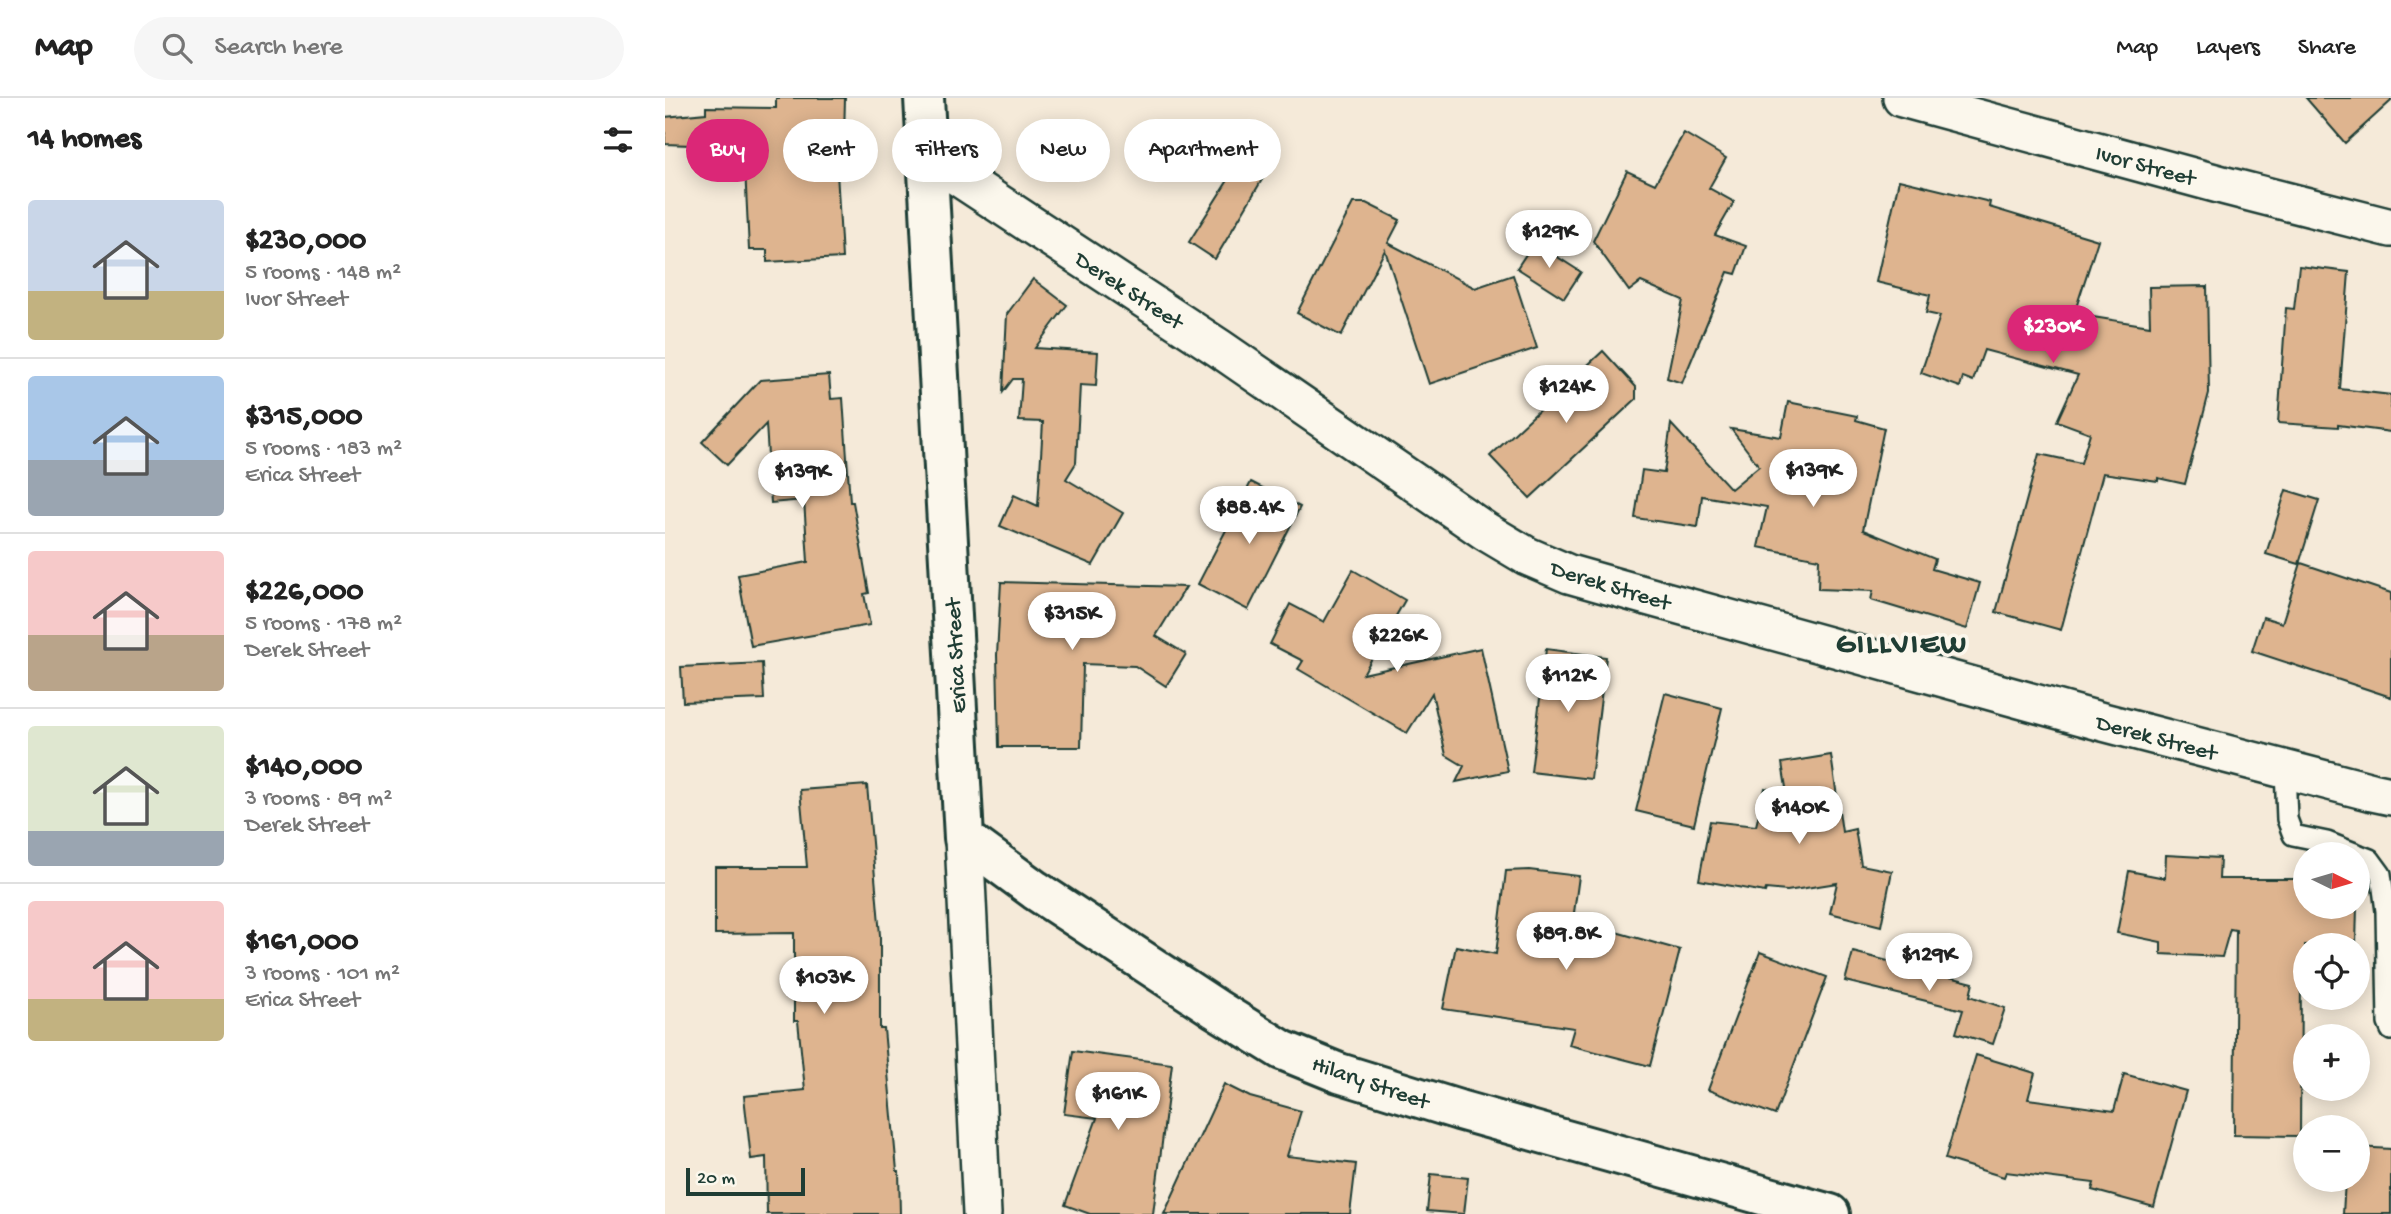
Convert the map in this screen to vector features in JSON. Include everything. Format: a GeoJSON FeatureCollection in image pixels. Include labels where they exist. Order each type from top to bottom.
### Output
{"type":"FeatureCollection","features":[{"type":"Feature","properties":{"kind":"street","name":"Erica Street"},"geometry":{"type":"LineString","coordinates":[[923,98],[925,119]]}},
{"type":"Feature","properties":{"kind":"street","name":"Ivor Street"},"geometry":{"type":"LineString","coordinates":[[1902,98],[2391,228]]}},
{"type":"Feature","properties":{"kind":"street","name":"Erica Street"},"geometry":{"type":"LineString","coordinates":[[929,182],[982,1214]]}},
{"type":"Feature","properties":{"kind":"street","name":"Derek Street"},"geometry":{"type":"LineString","coordinates":[[966,182],[1219,348],[1485,531],[1527,556],[1569,574],[1636,593],[2285,770],[2391,796]]}},
{"type":"Feature","properties":{"kind":"street","name":"Hilary Street"},"geometry":{"type":"LineString","coordinates":[[964,838],[1035,890],[1282,1050],[1339,1073],[1459,1110],[1830,1214]]}},
{"type":"Feature","properties":{"kind":"lane"},"geometry":{"type":"LineString","coordinates":[[2285,770],[2287,819],[2293,835],[2326,842]]}},
{"type":"Feature","properties":{"kind":"lane"},"geometry":{"type":"LineString","coordinates":[[2370,859],[2381,874],[2386,911],[2388,1023],[2391,1030]]}},
{"type":"Feature","properties":{"kind":"building"},"geometry":{"type":"Polygon","coordinates":[[[776,98],[845,98],[844,119],[783,119],[783,182],[838,182],[842,258],[767,262],[767,250],[749,250],[746,182],[769,182],[769,119],[686,119],[686,145],[665,144],[665,117],[706,113],[706,107],[776,108],[776,98]]]}},
{"type":"Feature","properties":{"kind":"building"},"geometry":{"type":"Polygon","coordinates":[[[2306,98],[2391,98],[2391,101],[2345,143],[2306,98]]]}},
{"type":"Feature","properties":{"kind":"building"},"geometry":{"type":"Polygon","coordinates":[[[1684,133],[1726,158],[1709,188],[1734,202],[1715,235],[1746,246],[1736,274],[1728,272],[1682,383],[1667,378],[1683,300],[1641,282],[1629,291],[1593,241],[1627,171],[1655,184],[1684,133]]]}},
{"type":"Feature","properties":{"kind":"building"},"geometry":{"type":"Polygon","coordinates":[[[1899,180],[1990,202],[1989,207],[2098,240],[2074,314],[2150,326],[2149,287],[2207,286],[2209,393],[2185,484],[2158,478],[2158,481],[2103,473],[2061,630],[1996,612],[2039,454],[2081,463],[2090,433],[2057,421],[2078,375],[1984,350],[1973,381],[1963,377],[1960,387],[1921,373],[1940,316],[1926,313],[1930,295],[1876,282],[1899,180]]]}},
{"type":"Feature","properties":{"kind":"building"},"geometry":{"type":"Polygon","coordinates":[[[1227,182],[1261,182],[1215,259],[1189,242],[1227,182]]]}},
{"type":"Feature","properties":{"kind":"building"},"geometry":{"type":"Polygon","coordinates":[[[1353,203],[1366,203],[1400,220],[1388,243],[1475,288],[1513,275],[1537,348],[1429,384],[1385,250],[1341,336],[1297,313],[1353,203]]]}},
{"type":"Feature","properties":{"kind":"building"},"geometry":{"type":"Polygon","coordinates":[[[1534,242],[1581,272],[1564,298],[1517,268],[1534,242]]]}},
{"type":"Feature","properties":{"kind":"building"},"geometry":{"type":"Polygon","coordinates":[[[2299,266],[2349,272],[2340,389],[2391,395],[2391,432],[2338,425],[2278,423],[2286,308],[2294,309],[2299,266]]]}},
{"type":"Feature","properties":{"kind":"building"},"geometry":{"type":"Polygon","coordinates":[[[1033,279],[1067,305],[1035,348],[1098,352],[1096,386],[1080,385],[1076,463],[1066,479],[1123,513],[1093,565],[1000,526],[1014,495],[1038,506],[1043,422],[1019,421],[1022,379],[1013,379],[1003,392],[1007,314],[1033,279]]]}},
{"type":"Feature","properties":{"kind":"building"},"geometry":{"type":"Polygon","coordinates":[[[1603,351],[1636,387],[1636,399],[1530,498],[1490,456],[1603,351]]]}},
{"type":"Feature","properties":{"kind":"building"},"geometry":{"type":"Polygon","coordinates":[[[829,375],[831,399],[843,398],[850,502],[853,502],[869,593],[864,594],[870,625],[751,646],[738,575],[808,562],[804,500],[771,503],[766,424],[727,465],[702,442],[760,380],[829,375]]]}},
{"type":"Feature","properties":{"kind":"building"},"geometry":{"type":"Polygon","coordinates":[[[1788,402],[1857,416],[1856,420],[1884,428],[1863,530],[1935,559],[1932,569],[1980,583],[1967,629],[1871,600],[1873,591],[1818,589],[1819,559],[1758,547],[1767,507],[1702,496],[1698,527],[1635,518],[1642,470],[1664,473],[1671,424],[1731,489],[1759,466],[1731,429],[1781,437],[1788,402]]]}},
{"type":"Feature","properties":{"kind":"building"},"geometry":{"type":"Polygon","coordinates":[[[1251,482],[1300,507],[1248,610],[1198,584],[1251,482]]]}},
{"type":"Feature","properties":{"kind":"building"},"geometry":{"type":"Polygon","coordinates":[[[2286,490],[2319,500],[2299,564],[2266,554],[2286,490]]]}},
{"type":"Feature","properties":{"kind":"building"},"geometry":{"type":"Polygon","coordinates":[[[2301,563],[2391,593],[2391,697],[2252,651],[2263,617],[2282,623],[2301,563]]]}},
{"type":"Feature","properties":{"kind":"building"},"geometry":{"type":"Polygon","coordinates":[[[1353,570],[1405,600],[1363,674],[1481,648],[1508,771],[1456,782],[1464,766],[1446,755],[1432,693],[1407,733],[1298,669],[1303,661],[1270,644],[1290,604],[1324,622],[1353,570]]]}},
{"type":"Feature","properties":{"kind":"building"},"geometry":{"type":"Polygon","coordinates":[[[1001,582],[1186,587],[1156,636],[1186,654],[1166,686],[1135,666],[1083,664],[1081,747],[999,747],[997,655],[1001,582]]]}},
{"type":"Feature","properties":{"kind":"building"},"geometry":{"type":"Polygon","coordinates":[[[1546,649],[1606,657],[1591,779],[1531,772],[1546,649]]]}},
{"type":"Feature","properties":{"kind":"building"},"geometry":{"type":"Polygon","coordinates":[[[762,663],[764,699],[683,702],[681,667],[762,663]]]}},
{"type":"Feature","properties":{"kind":"building"},"geometry":{"type":"Polygon","coordinates":[[[1665,693],[1722,708],[1694,825],[1636,811],[1665,693]]]}},
{"type":"Feature","properties":{"kind":"building"},"geometry":{"type":"Polygon","coordinates":[[[1831,755],[1842,832],[1855,829],[1861,865],[1892,871],[1881,926],[1830,913],[1837,883],[1787,891],[1766,889],[1765,892],[1699,880],[1710,821],[1756,826],[1765,788],[1787,794],[1782,763],[1831,755]]]}},
{"type":"Feature","properties":{"kind":"building"},"geometry":{"type":"Polygon","coordinates":[[[867,785],[880,935],[880,1029],[884,1029],[899,1171],[900,1214],[767,1214],[766,1157],[751,1159],[744,1096],[805,1090],[798,1021],[794,1021],[794,933],[715,934],[715,867],[807,867],[800,790],[867,785]]]}},
{"type":"Feature","properties":{"kind":"building"},"geometry":{"type":"Polygon","coordinates":[[[2166,855],[2220,858],[2219,879],[2293,879],[2293,919],[2357,919],[2356,933],[2293,933],[2293,1010],[2301,1010],[2301,1024],[2293,1024],[2293,1101],[2300,1101],[2300,1115],[2293,1115],[2293,1136],[2234,1135],[2236,930],[2230,929],[2222,957],[2161,954],[2161,942],[2117,933],[2129,871],[2165,878],[2166,855]]]}},
{"type":"Feature","properties":{"kind":"building"},"geometry":{"type":"Polygon","coordinates":[[[1529,870],[1579,876],[1573,920],[1680,950],[1650,1066],[1569,1045],[1574,1028],[1443,1009],[1456,946],[1496,954],[1506,871],[1529,870]]]}},
{"type":"Feature","properties":{"kind":"building"},"geometry":{"type":"Polygon","coordinates":[[[1760,952],[1827,977],[1775,1115],[1708,1090],[1760,952]]]}},
{"type":"Feature","properties":{"kind":"building"},"geometry":{"type":"Polygon","coordinates":[[[1853,952],[1973,983],[1970,996],[2005,1008],[1993,1044],[1956,1033],[1963,1010],[1845,981],[1853,952]]]}},
{"type":"Feature","properties":{"kind":"building"},"geometry":{"type":"Polygon","coordinates":[[[1073,1051],[1172,1064],[1153,1214],[1090,1214],[1065,1205],[1097,1118],[1064,1114],[1073,1051]]]}},
{"type":"Feature","properties":{"kind":"building"},"geometry":{"type":"Polygon","coordinates":[[[1976,1055],[2035,1073],[2028,1099],[2114,1111],[2124,1074],[2186,1091],[2154,1207],[2092,1190],[2094,1183],[2006,1172],[2004,1177],[1945,1159],[1976,1055]]]}},
{"type":"Feature","properties":{"kind":"building"},"geometry":{"type":"Polygon","coordinates":[[[1224,1084],[1250,1097],[1301,1111],[1287,1156],[1356,1164],[1350,1214],[1164,1214],[1224,1084]]]}},
{"type":"Feature","properties":{"kind":"building"},"geometry":{"type":"Polygon","coordinates":[[[2370,1148],[2391,1149],[2391,1214],[2343,1214],[2344,1192],[2370,1192],[2370,1148]]]}},
{"type":"Feature","properties":{"kind":"building"},"geometry":{"type":"Polygon","coordinates":[[[1431,1174],[1468,1178],[1464,1214],[1427,1211],[1431,1174]]]}},
{"type":"Feature","properties":{"kind":"district","name":"GILLVIEW"},"geometry":{"type":"Point","coordinates":[1902,642]}}]}
